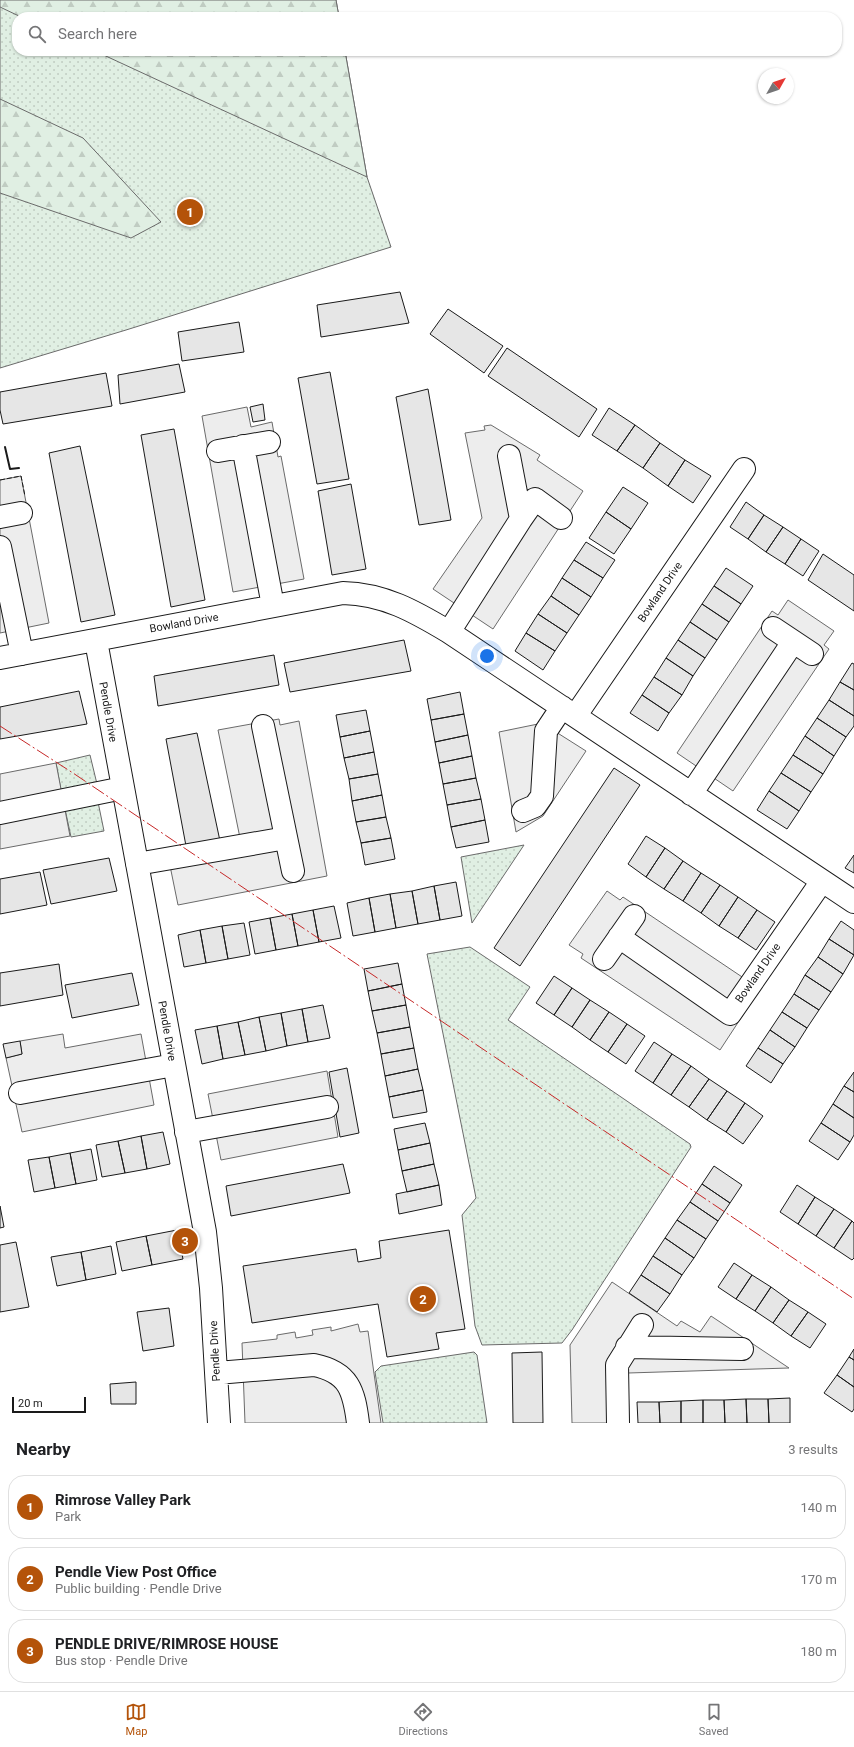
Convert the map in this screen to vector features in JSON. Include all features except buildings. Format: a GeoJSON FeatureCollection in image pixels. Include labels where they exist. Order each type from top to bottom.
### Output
{"type":"FeatureCollection","features":[{"type":"Feature","properties":{"kind":"street"},"geometry":{"type":"LineString","coordinates":[[218,451],[269,442]]}},
{"type":"Feature","properties":{"kind":"street"},"geometry":{"type":"LineString","coordinates":[[243,446],[273,606]]}},
{"type":"Feature","properties":{"kind":"street"},"geometry":{"type":"LineString","coordinates":[[509,456],[522,519]]}},
{"type":"Feature","properties":{"kind":"street","name":"Bowland Drive"},"geometry":{"type":"LineString","coordinates":[[523,811],[535,806],[542,796],[546,731],[569,711],[744,469]]}},
{"type":"Feature","properties":{"kind":"street"},"geometry":{"type":"LineString","coordinates":[[449,632],[535,499],[561,518]]}},
{"type":"Feature","properties":{"kind":"street"},"geometry":{"type":"LineString","coordinates":[[0,547],[22,654]]}},
{"type":"Feature","properties":{"kind":"street","name":"Bowland Drive"},"geometry":{"type":"LineString","coordinates":[[0,658],[343,593],[368,595],[401,606],[449,632],[854,902]]}},
{"type":"Feature","properties":{"kind":"street"},"geometry":{"type":"LineString","coordinates":[[773,628],[812,654]]}},
{"type":"Feature","properties":{"kind":"street","name":"Pendle Drive"},"geometry":{"type":"LineString","coordinates":[[96,641],[208,1250],[219,1423]]}},
{"type":"Feature","properties":{"kind":"street"},"geometry":{"type":"LineString","coordinates":[[691,794],[793,642]]}},
{"type":"Feature","properties":{"kind":"street"},"geometry":{"type":"LineString","coordinates":[[263,726],[293,871]]}},
{"type":"Feature","properties":{"kind":"street"},"geometry":{"type":"LineString","coordinates":[[0,814],[123,788]]}},
{"type":"Feature","properties":{"kind":"street"},"geometry":{"type":"LineString","coordinates":[[137,864],[286,838]]}},
{"type":"Feature","properties":{"kind":"street","name":"Bowland Drive"},"geometry":{"type":"LineString","coordinates":[[619,937],[730,1014],[822,881]]}},
{"type":"Feature","properties":{"kind":"street"},"geometry":{"type":"LineString","coordinates":[[604,959],[634,916]]}},
{"type":"Feature","properties":{"kind":"street"},"geometry":{"type":"LineString","coordinates":[[20,1093],[174,1065]]}},
{"type":"Feature","properties":{"kind":"street"},"geometry":{"type":"LineString","coordinates":[[186,1132],[327,1107]]}},
{"type":"Feature","properties":{"kind":"street"},"geometry":{"type":"LineString","coordinates":[[618,1423],[616,1365],[642,1325]]}},
{"type":"Feature","properties":{"kind":"street"},"geometry":{"type":"LineString","coordinates":[[627,1347],[742,1349]]}},
{"type":"Feature","properties":{"kind":"street"},"geometry":{"type":"LineString","coordinates":[[217,1373],[314,1365],[328,1368],[340,1375],[349,1385],[354,1396],[358,1423]]}},
{"type":"Feature","properties":{"kind":"green space"},"geometry":{"type":"Polygon","coordinates":[[[0,0],[336,0],[338,12],[12,12],[12,56],[346,56],[367,177],[391,247],[0,368],[0,0]]]}},
{"type":"Feature","properties":{"kind":"green space"},"geometry":{"type":"Polygon","coordinates":[[[0,0],[336,0],[338,12],[12,13],[0,7],[0,0]]]}},
{"type":"Feature","properties":{"kind":"green space"},"geometry":{"type":"Polygon","coordinates":[[[106,56],[346,56],[367,177],[106,56]]]}},
{"type":"Feature","properties":{"kind":"green space"},"geometry":{"type":"Polygon","coordinates":[[[0,99],[83,138],[161,222],[131,238],[0,193],[0,99]]]}},
{"type":"Feature","properties":{"kind":"green space"},"geometry":{"type":"Polygon","coordinates":[[[90,755],[97,784],[61,790],[56,763],[90,755]]]}},
{"type":"Feature","properties":{"kind":"green space"},"geometry":{"type":"Polygon","coordinates":[[[98,802],[104,831],[71,837],[65,809],[98,802]]]}},
{"type":"Feature","properties":{"kind":"green space"},"geometry":{"type":"Polygon","coordinates":[[[524,845],[472,923],[461,857],[524,845]]]}},
{"type":"Feature","properties":{"kind":"green space"},"geometry":{"type":"Polygon","coordinates":[[[470,947],[530,987],[508,1020],[690,1144],[691,1147],[572,1330],[562,1343],[482,1345],[475,1326],[462,1215],[476,1198],[427,954],[470,947]]]}},
{"type":"Feature","properties":{"kind":"green space"},"geometry":{"type":"Polygon","coordinates":[[[474,1352],[477,1355],[487,1423],[383,1423],[375,1372],[381,1366],[474,1352]]]}},
{"type":"Feature","properties":{"kind":"shaded area"},"geometry":{"type":"Polygon","coordinates":[[[247,407],[251,427],[272,422],[278,457],[281,456],[304,579],[233,592],[202,416],[247,407]]]}},
{"type":"Feature","properties":{"kind":"shaded area"},"geometry":{"type":"Polygon","coordinates":[[[491,425],[540,455],[537,460],[583,491],[493,629],[433,589],[482,518],[465,433],[485,430],[484,426],[491,425]]]}},
{"type":"Feature","properties":{"kind":"shaded area"},"geometry":{"type":"Polygon","coordinates":[[[21,476],[49,623],[0,633],[0,480],[21,476]]]}},
{"type":"Feature","properties":{"kind":"shaded area"},"geometry":{"type":"Polygon","coordinates":[[[788,600],[834,631],[824,645],[829,649],[733,791],[677,753],[772,611],[778,615],[788,600]]]}},
{"type":"Feature","properties":{"kind":"shaded area"},"geometry":{"type":"Polygon","coordinates":[[[279,719],[280,725],[299,721],[327,876],[178,905],[167,851],[240,838],[218,730],[279,719]]]}},
{"type":"Feature","properties":{"kind":"shaded area"},"geometry":{"type":"Polygon","coordinates":[[[538,724],[556,732],[586,751],[543,816],[516,832],[499,732],[538,724]]]}},
{"type":"Feature","properties":{"kind":"shaded area"},"geometry":{"type":"Polygon","coordinates":[[[56,763],[70,836],[0,849],[0,774],[56,763]]]}},
{"type":"Feature","properties":{"kind":"shaded area"},"geometry":{"type":"Polygon","coordinates":[[[607,891],[620,900],[623,897],[760,989],[720,1050],[581,958],[583,954],[569,945],[607,891]]]}},
{"type":"Feature","properties":{"kind":"shaded area"},"geometry":{"type":"Polygon","coordinates":[[[63,1034],[65,1048],[141,1034],[154,1105],[22,1132],[6,1058],[22,1054],[20,1041],[63,1034]]]}},
{"type":"Feature","properties":{"kind":"shaded area"},"geometry":{"type":"Polygon","coordinates":[[[327,1071],[338,1137],[221,1160],[208,1094],[327,1071]]]}},
{"type":"Feature","properties":{"kind":"shaded area"},"geometry":{"type":"Polygon","coordinates":[[[612,1282],[677,1326],[681,1321],[700,1332],[711,1316],[789,1368],[628,1373],[629,1423],[572,1423],[570,1345],[612,1282]]]}},
{"type":"Feature","properties":{"kind":"shaded area"},"geometry":{"type":"Polygon","coordinates":[[[358,1324],[360,1332],[368,1331],[381,1423],[245,1423],[242,1343],[277,1339],[277,1335],[295,1332],[296,1338],[313,1335],[312,1330],[331,1327],[331,1331],[358,1324]]]}},
{"type":"Feature","properties":{"kind":"fence"},"geometry":{"type":"LineString","coordinates":[[0,480],[21,476],[25,496]]}},
{"type":"Feature","properties":{"kind":"wall"},"geometry":{"type":"LineString","coordinates":[[5,447],[10,469],[19,468]]}},
{"type":"Feature","properties":{"kind":"power"},"geometry":{"type":"LineString","coordinates":[[0,726],[73,773],[854,1299]]}},
{"type":"Feature","properties":{"kind":"place","name":"Rimrose Valley Park"},"geometry":{"type":"Point","coordinates":[190,212]}},
{"type":"Feature","properties":{"kind":"place","name":"PENDLE DRIVE/RIMROSE HOUSE"},"geometry":{"type":"Point","coordinates":[185,1241]}},
{"type":"Feature","properties":{"kind":"place","name":"Pendle View Post Office"},"geometry":{"type":"Point","coordinates":[423,1299]}}]}
